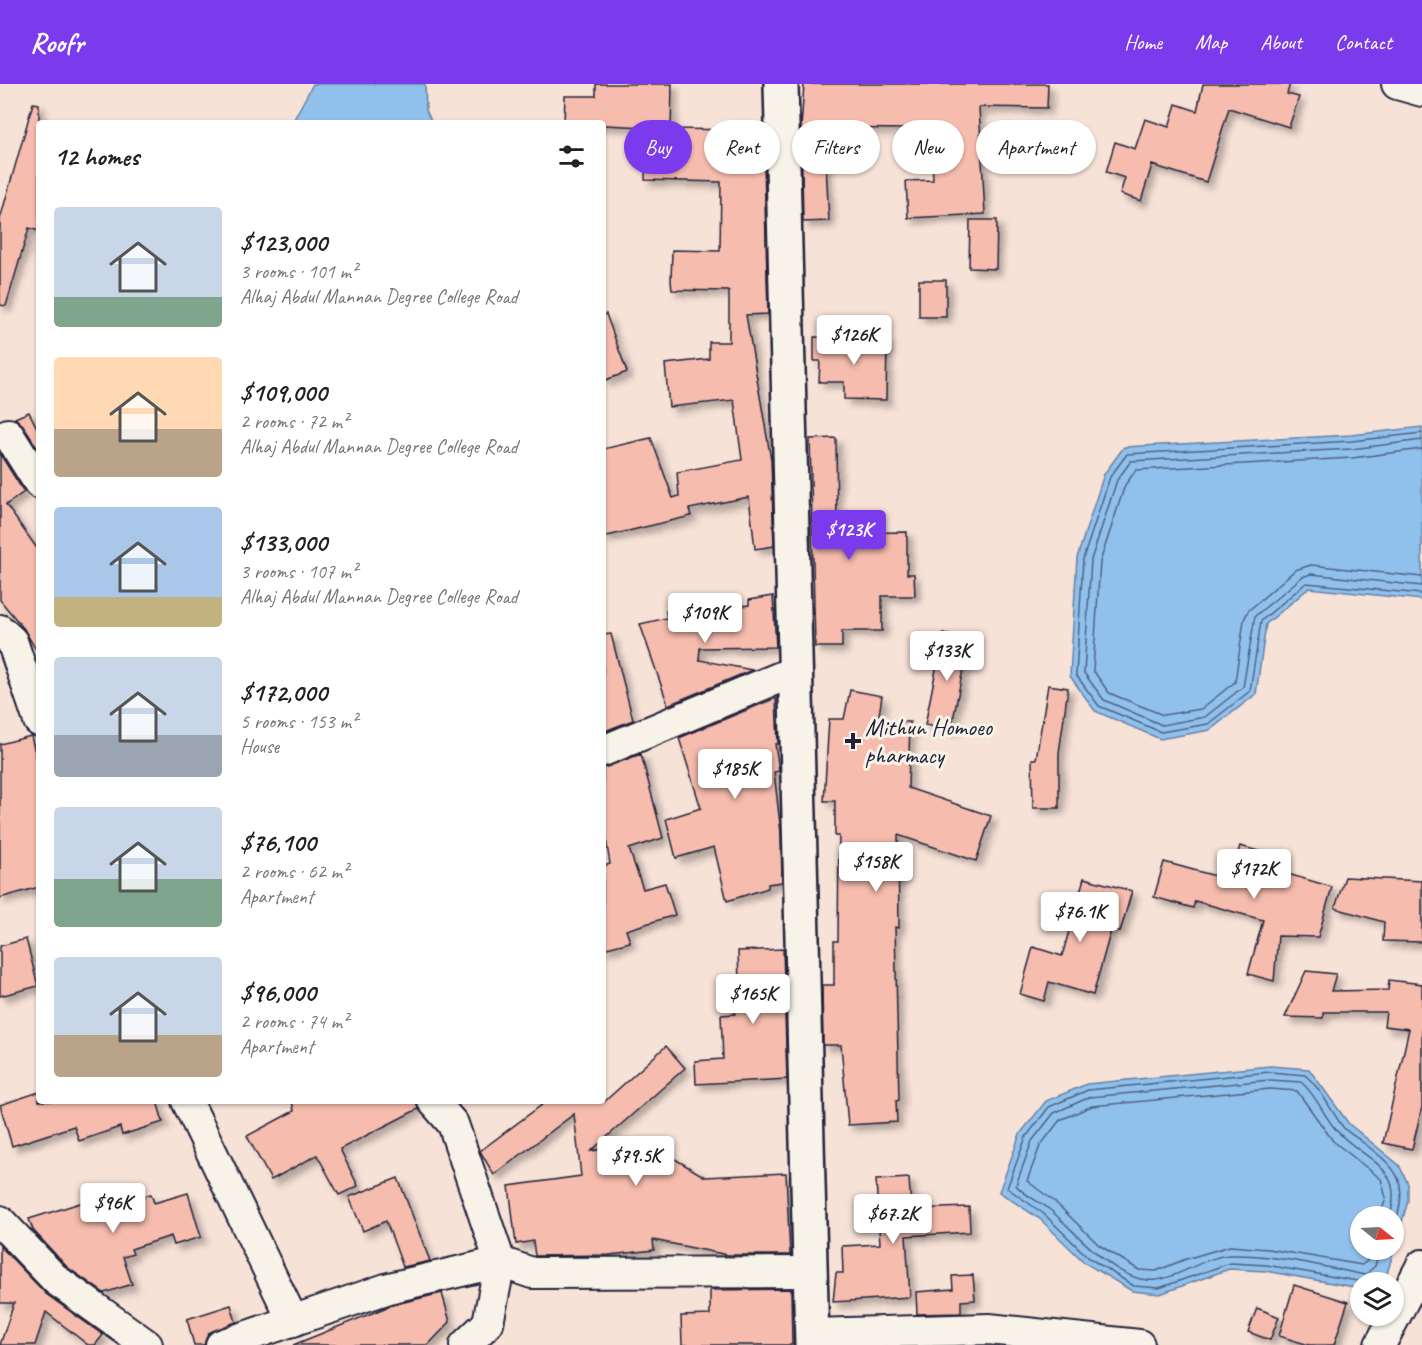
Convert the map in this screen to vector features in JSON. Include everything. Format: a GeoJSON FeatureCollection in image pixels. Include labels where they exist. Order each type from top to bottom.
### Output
{"type":"FeatureCollection","features":[{"type":"Feature","properties":{"kind":"street"},"geometry":{"type":"LineString","coordinates":[[781,84],[812,1340],[988,1329],[1138,1345]]}},
{"type":"Feature","properties":{"kind":"street"},"geometry":{"type":"LineString","coordinates":[[1396,84],[1422,91]]}},
{"type":"Feature","properties":{"kind":"street"},"geometry":{"type":"LineString","coordinates":[[8,434],[36,478]]}},
{"type":"Feature","properties":{"kind":"street"},"geometry":{"type":"LineString","coordinates":[[0,630],[12,641],[36,712]]}},
{"type":"Feature","properties":{"kind":"street"},"geometry":{"type":"LineString","coordinates":[[606,750],[795,671]]}},
{"type":"Feature","properties":{"kind":"street"},"geometry":{"type":"LineString","coordinates":[[188,1104],[293,1321]]}},
{"type":"Feature","properties":{"kind":"street"},"geometry":{"type":"LineString","coordinates":[[436,1104],[453,1124],[500,1262],[488,1323],[465,1345]]}},
{"type":"Feature","properties":{"kind":"street"},"geometry":{"type":"LineString","coordinates":[[0,1221],[56,1280],[147,1345]]}},
{"type":"Feature","properties":{"kind":"street"},"geometry":{"type":"LineString","coordinates":[[221,1345],[389,1288],[500,1262],[532,1273],[810,1272]]}},
{"type":"Feature","properties":{"kind":"street"},"geometry":{"type":"LineString","coordinates":[[1380,1345],[1422,1265]]}},
{"type":"Feature","properties":{"kind":"water"},"geometry":{"type":"Polygon","coordinates":[[[313,84],[425,84],[426,110],[431,120],[294,120],[313,84]]]}},
{"type":"Feature","properties":{"kind":"water"},"geometry":{"type":"Polygon","coordinates":[[[1422,427],[1422,600],[1309,588],[1266,624],[1256,694],[1210,730],[1160,739],[1095,711],[1070,676],[1077,558],[1104,474],[1124,447],[1351,435],[1422,427]]]}},
{"type":"Feature","properties":{"kind":"water"},"geometry":{"type":"Polygon","coordinates":[[[1270,1066],[1309,1069],[1349,1124],[1399,1165],[1408,1184],[1408,1201],[1404,1215],[1404,1206],[1350,1206],[1350,1260],[1391,1260],[1388,1272],[1350,1272],[1350,1286],[1265,1271],[1229,1269],[1160,1294],[1132,1291],[1085,1263],[1040,1219],[999,1192],[1020,1134],[1046,1101],[1087,1084],[1270,1066]]]}},
{"type":"Feature","properties":{"kind":"building"},"geometry":{"type":"Polygon","coordinates":[[[596,84],[672,84],[671,120],[624,120],[624,126],[606,125],[606,120],[564,120],[565,96],[596,96],[596,84]]]}},
{"type":"Feature","properties":{"kind":"building"},"geometry":{"type":"Polygon","coordinates":[[[804,84],[1048,84],[1047,108],[979,107],[980,120],[976,120],[976,174],[983,174],[985,214],[908,218],[906,181],[933,180],[933,174],[964,174],[964,120],[892,120],[892,129],[880,129],[880,120],[802,120],[804,84]]]}},
{"type":"Feature","properties":{"kind":"building"},"geometry":{"type":"Polygon","coordinates":[[[1203,84],[1290,84],[1287,94],[1299,97],[1289,127],[1229,108],[1206,182],[1152,165],[1141,201],[1120,194],[1125,178],[1106,172],[1115,142],[1135,149],[1145,119],[1169,127],[1176,104],[1197,111],[1203,84]]]}},
{"type":"Feature","properties":{"kind":"building"},"geometry":{"type":"Polygon","coordinates":[[[33,103],[39,104],[39,120],[36,120],[36,230],[29,228],[6,306],[0,305],[0,219],[33,103]]]}},
{"type":"Feature","properties":{"kind":"building"},"geometry":{"type":"Polygon","coordinates":[[[692,129],[704,129],[704,174],[764,174],[768,314],[746,315],[771,460],[774,546],[755,549],[749,497],[689,509],[691,516],[606,536],[606,448],[651,438],[673,498],[679,496],[677,472],[742,460],[734,400],[669,407],[665,364],[709,359],[709,342],[729,342],[729,291],[672,290],[671,281],[672,250],[720,251],[721,182],[645,180],[645,174],[692,174],[692,129]]]}},
{"type":"Feature","properties":{"kind":"building"},"geometry":{"type":"Polygon","coordinates":[[[802,174],[826,174],[829,221],[803,222],[802,174]]]}},
{"type":"Feature","properties":{"kind":"building"},"geometry":{"type":"Polygon","coordinates":[[[970,220],[997,220],[996,269],[969,268],[970,220]]]}},
{"type":"Feature","properties":{"kind":"building"},"geometry":{"type":"Polygon","coordinates":[[[919,280],[946,280],[946,317],[919,317],[919,280]]]}},
{"type":"Feature","properties":{"kind":"building"},"geometry":{"type":"Polygon","coordinates":[[[606,314],[627,372],[606,380],[606,314]]]}},
{"type":"Feature","properties":{"kind":"building"},"geometry":{"type":"Polygon","coordinates":[[[814,337],[887,339],[886,400],[844,399],[844,382],[819,382],[820,361],[814,361],[814,337]]]}},
{"type":"Feature","properties":{"kind":"building"},"geometry":{"type":"Polygon","coordinates":[[[29,412],[36,426],[36,446],[23,425],[15,418],[29,412]]]}},
{"type":"Feature","properties":{"kind":"building"},"geometry":{"type":"Polygon","coordinates":[[[836,438],[837,533],[907,532],[907,574],[914,574],[915,596],[882,596],[882,631],[842,631],[842,647],[815,647],[810,439],[836,438]]]}},
{"type":"Feature","properties":{"kind":"building"},"geometry":{"type":"Polygon","coordinates":[[[0,454],[24,492],[6,505],[36,547],[36,650],[24,629],[0,600],[0,454]]]}},
{"type":"Feature","properties":{"kind":"building"},"geometry":{"type":"Polygon","coordinates":[[[773,596],[776,647],[700,648],[699,660],[752,670],[668,705],[640,624],[667,618],[666,611],[690,606],[691,613],[749,605],[749,600],[773,596]]]}},
{"type":"Feature","properties":{"kind":"building"},"geometry":{"type":"Polygon","coordinates":[[[611,634],[633,720],[606,731],[606,635],[611,634]]]}},
{"type":"Feature","properties":{"kind":"building"},"geometry":{"type":"Polygon","coordinates":[[[943,634],[969,639],[951,730],[925,725],[943,634]]]}},
{"type":"Feature","properties":{"kind":"building"},"geometry":{"type":"Polygon","coordinates":[[[1048,685],[1068,688],[1059,753],[1059,808],[1033,808],[1032,759],[1036,759],[1048,685]]]}},
{"type":"Feature","properties":{"kind":"building"},"geometry":{"type":"Polygon","coordinates":[[[850,690],[882,696],[878,721],[910,722],[908,788],[991,816],[976,861],[898,835],[899,928],[895,927],[899,1100],[896,1101],[897,1122],[848,1125],[841,1045],[823,1045],[822,985],[834,985],[834,941],[838,941],[839,836],[835,836],[835,801],[824,801],[829,719],[844,719],[850,690]]]}},
{"type":"Feature","properties":{"kind":"building"},"geometry":{"type":"Polygon","coordinates":[[[776,698],[778,744],[775,744],[779,771],[774,772],[781,833],[782,882],[768,884],[768,888],[727,901],[714,847],[676,858],[666,819],[701,808],[679,738],[776,698]]]}},
{"type":"Feature","properties":{"kind":"building"},"geometry":{"type":"Polygon","coordinates":[[[31,736],[36,757],[36,888],[0,898],[0,744],[31,736]]]}},
{"type":"Feature","properties":{"kind":"building"},"geometry":{"type":"Polygon","coordinates":[[[641,754],[663,838],[629,849],[643,889],[665,883],[675,915],[626,930],[630,942],[606,948],[606,865],[610,864],[606,839],[606,767],[641,754]]]}},
{"type":"Feature","properties":{"kind":"building"},"geometry":{"type":"Polygon","coordinates":[[[1240,846],[1284,858],[1281,872],[1332,887],[1318,937],[1278,936],[1274,981],[1248,974],[1263,920],[1195,901],[1193,908],[1154,897],[1164,862],[1230,880],[1240,846]]]}},
{"type":"Feature","properties":{"kind":"building"},"geometry":{"type":"Polygon","coordinates":[[[1345,877],[1422,881],[1422,942],[1383,941],[1384,922],[1335,908],[1345,877]]]}},
{"type":"Feature","properties":{"kind":"building"},"geometry":{"type":"Polygon","coordinates":[[[1084,878],[1132,891],[1120,932],[1111,930],[1093,995],[1049,982],[1044,1001],[1020,994],[1033,947],[1062,956],[1084,878]]]}},
{"type":"Feature","properties":{"kind":"building"},"geometry":{"type":"Polygon","coordinates":[[[26,939],[36,987],[0,996],[0,946],[26,939]]]}},
{"type":"Feature","properties":{"kind":"building"},"geometry":{"type":"Polygon","coordinates":[[[783,949],[787,1079],[696,1084],[695,1061],[723,1059],[721,1015],[735,1014],[734,982],[739,982],[738,951],[783,949]]]}},
{"type":"Feature","properties":{"kind":"building"},"geometry":{"type":"Polygon","coordinates":[[[1306,971],[1336,974],[1331,991],[1388,990],[1389,980],[1422,984],[1422,1107],[1412,1149],[1383,1143],[1409,1029],[1384,1026],[1386,1012],[1323,1012],[1323,1018],[1285,1017],[1306,971]]]}},
{"type":"Feature","properties":{"kind":"building"},"geometry":{"type":"Polygon","coordinates":[[[666,1046],[685,1068],[591,1151],[661,1140],[663,1152],[705,1177],[786,1173],[790,1255],[728,1255],[653,1240],[654,1250],[609,1255],[535,1256],[533,1241],[516,1244],[509,1186],[581,1176],[574,1114],[494,1175],[480,1151],[543,1104],[606,1104],[606,1100],[666,1046]]]}},
{"type":"Feature","properties":{"kind":"building"},"geometry":{"type":"Polygon","coordinates":[[[36,1093],[36,1104],[158,1104],[163,1122],[122,1135],[120,1127],[79,1141],[74,1126],[12,1146],[0,1105],[36,1093]]]}},
{"type":"Feature","properties":{"kind":"building"},"geometry":{"type":"Polygon","coordinates":[[[293,1104],[417,1104],[418,1109],[340,1149],[358,1186],[339,1195],[317,1155],[271,1180],[247,1136],[294,1111],[293,1104]]]}},
{"type":"Feature","properties":{"kind":"building"},"geometry":{"type":"Polygon","coordinates":[[[398,1178],[430,1261],[403,1267],[386,1221],[363,1231],[349,1197],[398,1178]]]}},
{"type":"Feature","properties":{"kind":"building"},"geometry":{"type":"Polygon","coordinates":[[[909,1178],[911,1209],[969,1207],[970,1232],[906,1236],[910,1297],[833,1302],[836,1273],[843,1273],[842,1246],[880,1244],[876,1180],[909,1178]]]}},
{"type":"Feature","properties":{"kind":"building"},"geometry":{"type":"Polygon","coordinates":[[[188,1193],[201,1237],[174,1245],[171,1236],[131,1249],[133,1254],[123,1257],[132,1284],[104,1293],[67,1267],[33,1230],[29,1219],[109,1194],[112,1206],[151,1194],[154,1203],[188,1193]]]}},
{"type":"Feature","properties":{"kind":"building"},"geometry":{"type":"Polygon","coordinates":[[[0,1246],[46,1294],[103,1335],[95,1345],[88,1345],[46,1312],[35,1345],[0,1345],[14,1303],[0,1303],[0,1246]]]}},
{"type":"Feature","properties":{"kind":"building"},"geometry":{"type":"Polygon","coordinates":[[[973,1275],[975,1300],[961,1301],[961,1313],[917,1314],[916,1292],[953,1289],[952,1276],[973,1275]]]}},
{"type":"Feature","properties":{"kind":"building"},"geometry":{"type":"Polygon","coordinates":[[[1294,1285],[1348,1302],[1334,1345],[1309,1345],[1279,1336],[1294,1285]]]}},
{"type":"Feature","properties":{"kind":"building"},"geometry":{"type":"Polygon","coordinates":[[[791,1289],[792,1345],[682,1345],[681,1316],[710,1315],[710,1290],[791,1289]]]}},
{"type":"Feature","properties":{"kind":"building"},"geometry":{"type":"Polygon","coordinates":[[[442,1293],[450,1322],[428,1345],[293,1345],[392,1305],[442,1293]]]}},
{"type":"Feature","properties":{"kind":"building"},"geometry":{"type":"Polygon","coordinates":[[[231,1305],[236,1322],[208,1333],[204,1345],[194,1345],[187,1319],[231,1305]]]}},
{"type":"Feature","properties":{"kind":"building"},"geometry":{"type":"Polygon","coordinates":[[[1257,1308],[1279,1317],[1270,1340],[1248,1332],[1257,1308]]]}},
{"type":"Feature","properties":{"kind":"place","name":"Mithun Homoeo pharmacy"},"geometry":{"type":"Point","coordinates":[853,741]}}]}
